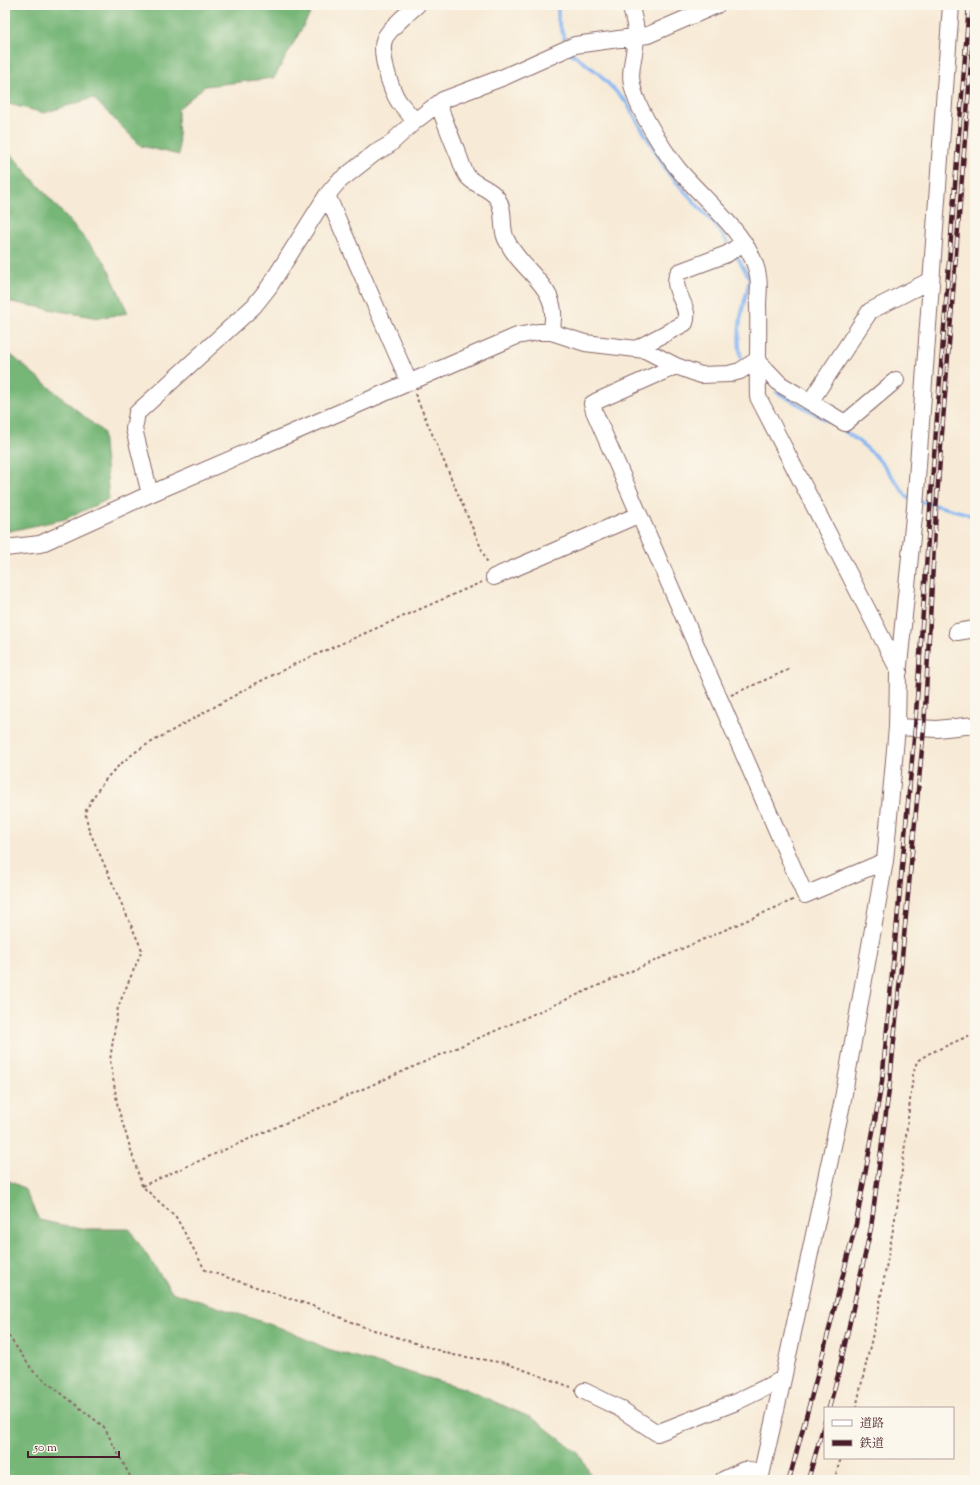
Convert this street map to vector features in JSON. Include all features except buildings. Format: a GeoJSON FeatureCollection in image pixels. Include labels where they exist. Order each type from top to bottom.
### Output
{"type":"FeatureCollection","features":[{"type":"Feature","properties":{"kind":"street"},"geometry":{"type":"LineString","coordinates":[[415,121],[398,100],[387,70],[383,50],[385,37],[397,23],[417,5]]}},
{"type":"Feature","properties":{"kind":"street"},"geometry":{"type":"LineString","coordinates":[[630,5],[636,37],[630,71],[631,82],[638,102],[649,124],[678,169],[736,231],[736,247],[758,275],[758,397],[899,671]]}},
{"type":"Feature","properties":{"kind":"street"},"geometry":{"type":"LineString","coordinates":[[150,494],[134,429],[137,412],[254,306],[269,287],[327,195],[338,182],[375,153],[389,145],[415,121],[438,104],[569,48],[648,35],[717,5]]}},
{"type":"Feature","properties":{"kind":"street"},"geometry":{"type":"LineString","coordinates":[[723,1480],[744,1470],[761,1478],[842,1104],[885,861],[897,727],[899,671],[915,507],[951,5]]}},
{"type":"Feature","properties":{"kind":"street"},"geometry":{"type":"LineString","coordinates":[[438,104],[467,176],[497,198],[503,211],[505,237],[513,251],[550,296],[554,316],[551,332]]}},
{"type":"Feature","properties":{"kind":"street"},"geometry":{"type":"LineString","coordinates":[[327,195],[410,382]]}},
{"type":"Feature","properties":{"kind":"street"},"geometry":{"type":"LineString","coordinates":[[636,349],[685,323],[686,314],[675,282],[679,272],[736,247]]}},
{"type":"Feature","properties":{"kind":"street"},"geometry":{"type":"LineString","coordinates":[[810,402],[870,311],[931,280]]}},
{"type":"Feature","properties":{"kind":"street"},"geometry":{"type":"LineString","coordinates":[[5,548],[40,544],[150,494],[517,336],[538,332],[551,332],[585,343],[645,350],[676,366],[701,375],[729,374],[740,371],[757,360]]}},
{"type":"Feature","properties":{"kind":"street"},"geometry":{"type":"LineString","coordinates":[[757,360],[780,384],[845,423],[896,380]]}},
{"type":"Feature","properties":{"kind":"street"},"geometry":{"type":"LineString","coordinates":[[676,366],[592,404],[638,515],[805,895],[885,861]]}},
{"type":"Feature","properties":{"kind":"street"},"geometry":{"type":"LineString","coordinates":[[494,577],[638,515]]}},
{"type":"Feature","properties":{"kind":"street"},"geometry":{"type":"LineString","coordinates":[[957,632],[975,629]]}},
{"type":"Feature","properties":{"kind":"street"},"geometry":{"type":"LineString","coordinates":[[897,727],[938,729],[975,725]]}},
{"type":"Feature","properties":{"kind":"street"},"geometry":{"type":"LineString","coordinates":[[584,1391],[619,1408],[657,1433],[736,1402],[783,1379]]}},
{"type":"Feature","properties":{"kind":"path"},"geometry":{"type":"LineString","coordinates":[[975,252],[972,293],[975,309]]}},
{"type":"Feature","properties":{"kind":"path"},"geometry":{"type":"LineString","coordinates":[[410,382],[494,577],[297,663],[255,684],[140,748],[123,760],[100,785],[85,812],[89,830],[142,950],[118,1007],[110,1060],[118,1108],[142,1186],[176,1218],[205,1270],[313,1306],[361,1326],[453,1355],[506,1364],[584,1391]]}},
{"type":"Feature","properties":{"kind":"path"},"geometry":{"type":"LineString","coordinates":[[719,700],[790,669]]}},
{"type":"Feature","properties":{"kind":"path"},"geometry":{"type":"LineString","coordinates":[[142,1186],[805,895]]}},
{"type":"Feature","properties":{"kind":"path"},"geometry":{"type":"LineString","coordinates":[[856,1407],[879,1307],[899,1196],[913,1075],[917,1061],[928,1054],[975,1033]]}},
{"type":"Feature","properties":{"kind":"path"},"geometry":{"type":"LineString","coordinates":[[5,1331],[33,1370],[104,1427],[132,1480]]}},
{"type":"Feature","properties":{"kind":"path"},"geometry":{"type":"LineString","coordinates":[[834,1480],[841,1459]]}},
{"type":"Feature","properties":{"kind":"green space"},"geometry":{"type":"Polygon","coordinates":[[[5,5],[315,5],[274,78],[205,86],[178,109],[179,155],[141,146],[93,98],[44,113],[5,103],[5,5]]]}},
{"type":"Feature","properties":{"kind":"green space"},"geometry":{"type":"Polygon","coordinates":[[[5,153],[11,154],[105,262],[128,313],[98,318],[5,301],[5,153]]]}},
{"type":"Feature","properties":{"kind":"green space"},"geometry":{"type":"Polygon","coordinates":[[[5,350],[103,432],[109,499],[65,519],[5,532],[5,350]]]}},
{"type":"Feature","properties":{"kind":"green space"},"geometry":{"type":"Polygon","coordinates":[[[5,1179],[24,1188],[39,1220],[81,1229],[129,1229],[172,1292],[281,1328],[328,1349],[463,1388],[534,1419],[579,1454],[593,1479],[5,1480],[5,1179]]]}},
{"type":"Feature","properties":{"kind":"waterway"},"geometry":{"type":"LineString","coordinates":[[558,5],[558,20],[567,45]]}},
{"type":"Feature","properties":{"kind":"waterway"},"geometry":{"type":"LineString","coordinates":[[570,52],[598,73],[626,102],[669,174],[716,226],[730,246]]}},
{"type":"Feature","properties":{"kind":"waterway"},"geometry":{"type":"LineString","coordinates":[[735,253],[750,279],[742,309],[739,328],[739,347],[741,358]]}},
{"type":"Feature","properties":{"kind":"waterway"},"geometry":{"type":"LineString","coordinates":[[777,392],[838,427],[861,443],[876,457],[891,474],[908,498],[911,499]]}},
{"type":"Feature","properties":{"kind":"waterway"},"geometry":{"type":"LineString","coordinates":[[919,501],[965,513],[975,518]]}},
{"type":"Feature","properties":{"kind":"railway"},"geometry":{"type":"LineString","coordinates":[[789,1480],[856,1224],[882,1082],[915,728],[931,495],[969,5]]}},
{"type":"Feature","properties":{"kind":"railway"},"geometry":{"type":"LineString","coordinates":[[829,1407],[838,1375],[871,1228],[890,1082],[924,728],[936,510],[975,11]]}},
{"type":"Feature","properties":{"kind":"railway"},"geometry":{"type":"LineString","coordinates":[[808,1480],[824,1424]]}}]}
